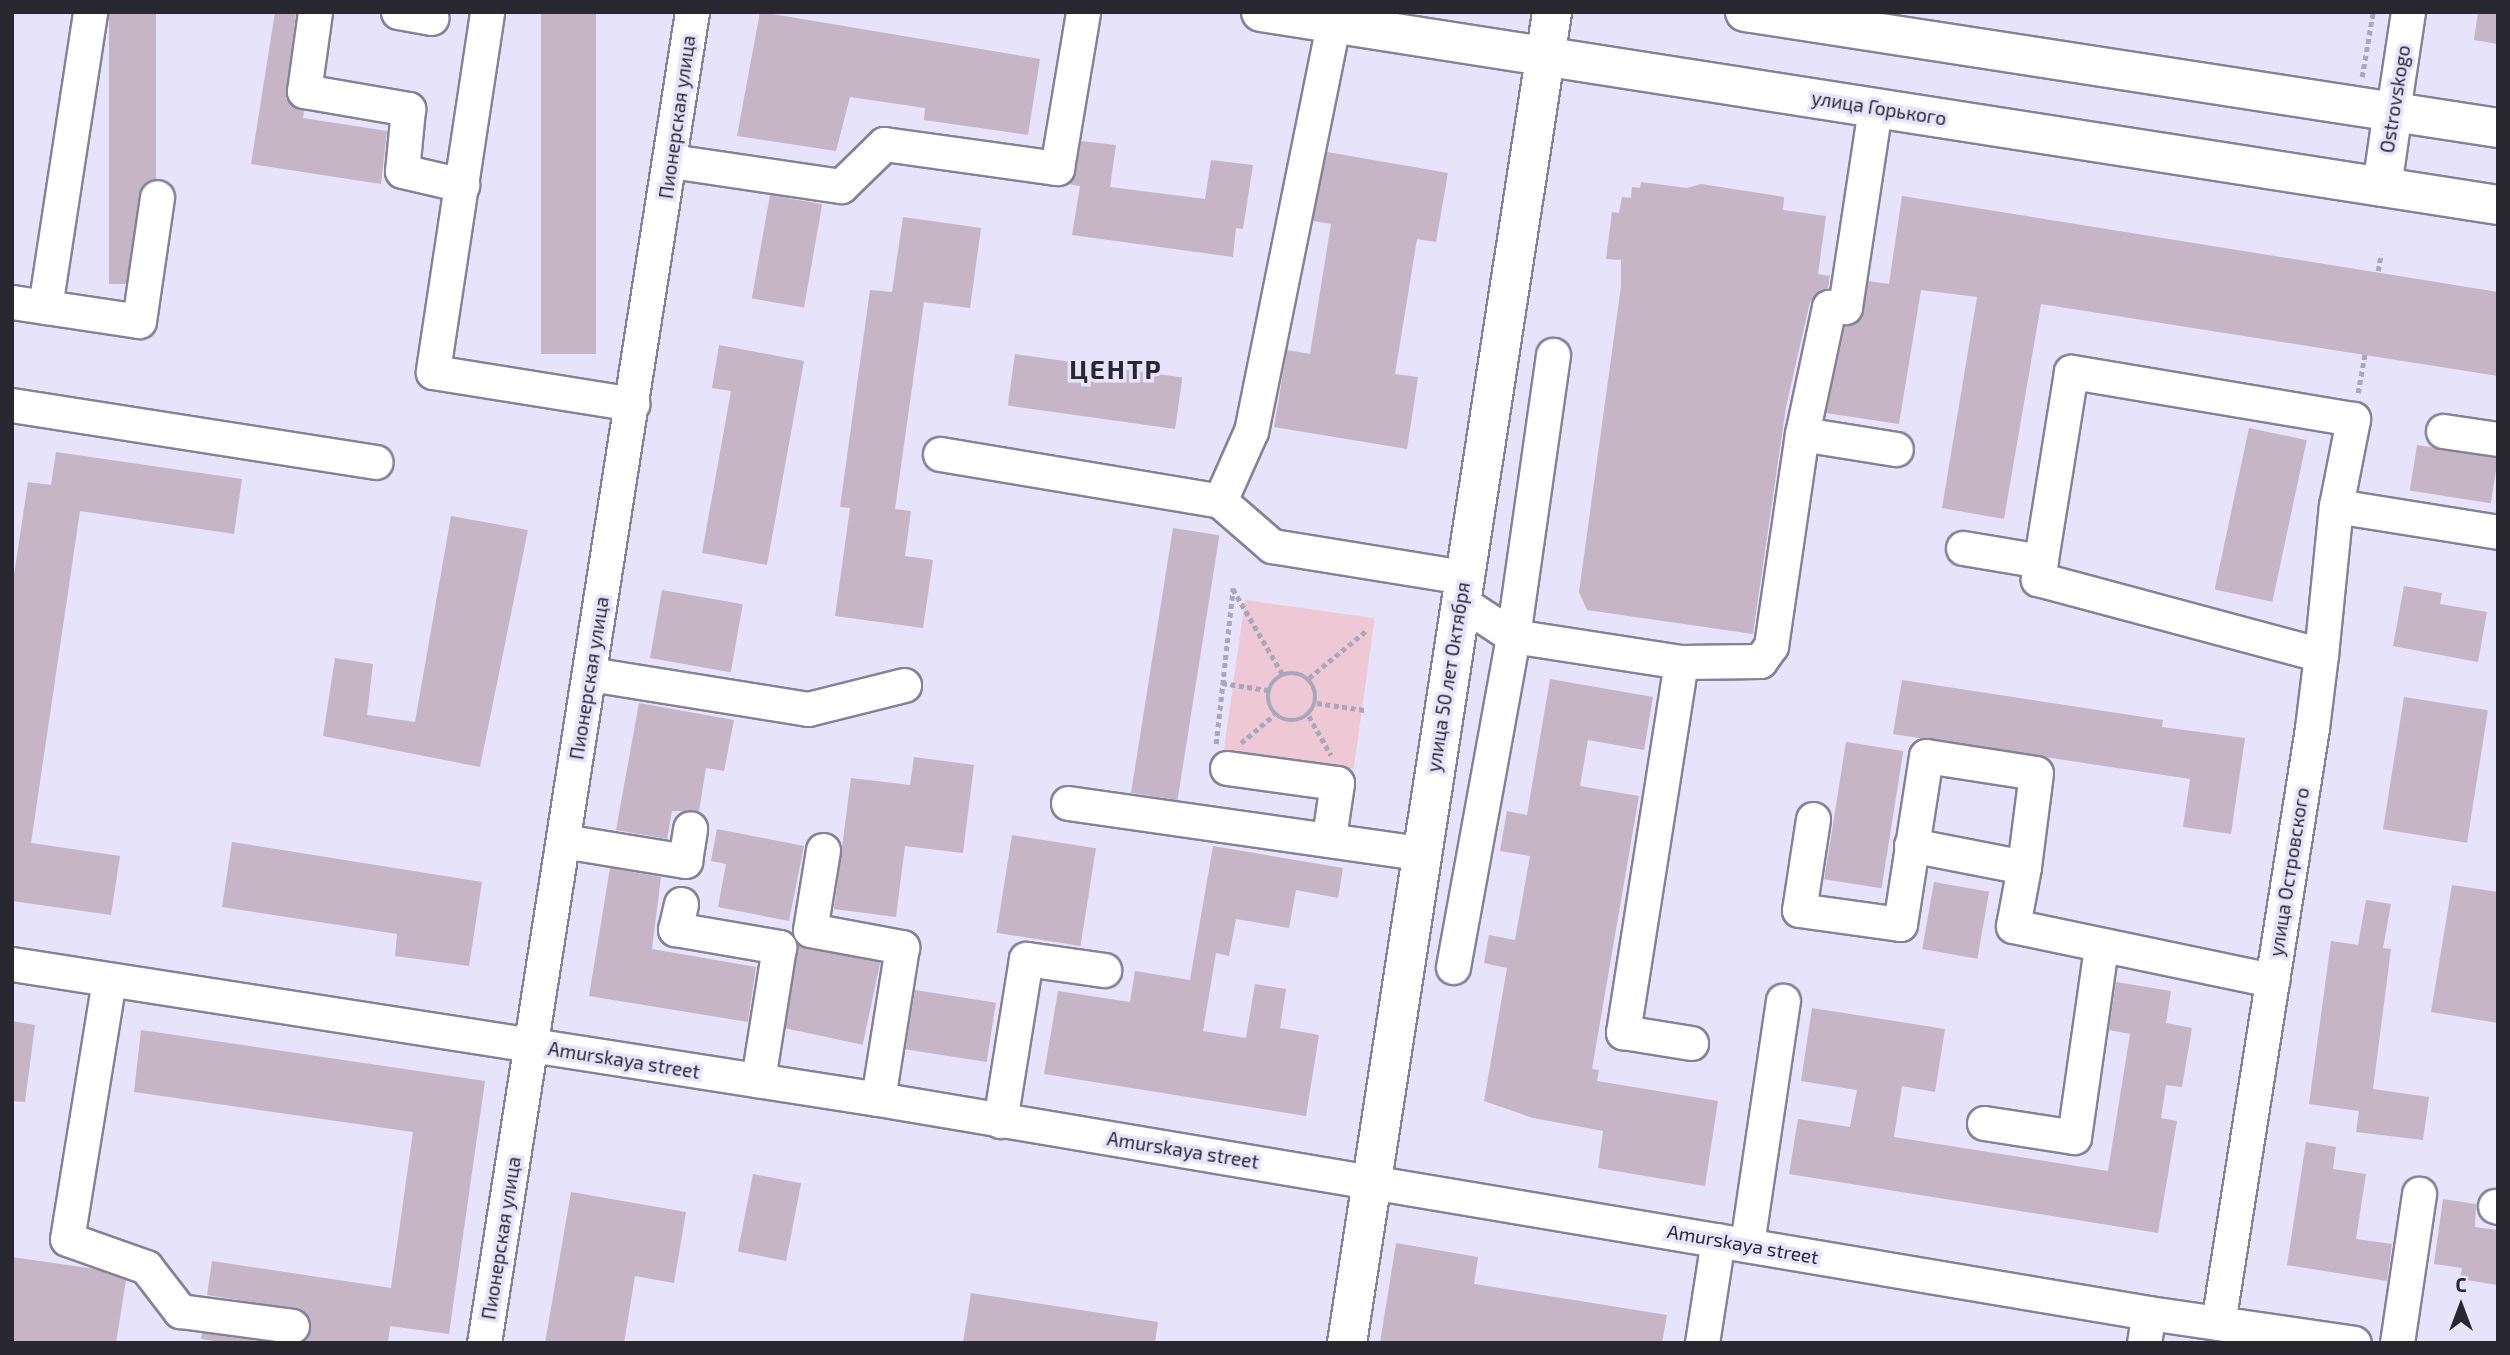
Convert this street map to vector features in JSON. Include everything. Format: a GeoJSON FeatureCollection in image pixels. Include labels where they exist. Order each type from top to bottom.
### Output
{"type":"FeatureCollection","features":[{"type":"Feature","properties":{"kind":"main road","name":"улица Горького"},"geometry":{"type":"LineString","coordinates":[[1261,12],[2498,205]]}},
{"type":"Feature","properties":{"kind":"main road","name":"улица 50 лет Октября"},"geometry":{"type":"LineString","coordinates":[[1347,1343],[1552,12]]}},
{"type":"Feature","properties":{"kind":"main road"},"geometry":{"type":"LineString","coordinates":[[1745,12],[2498,128]]}},
{"type":"Feature","properties":{"kind":"main road","name":"Ostrovskogo"},"geometry":{"type":"LineString","coordinates":[[2382,187],[2393,111]]}},
{"type":"Feature","properties":{"kind":"street"},"geometry":{"type":"LineString","coordinates":[[45,307],[90,12]]}},
{"type":"Feature","properties":{"kind":"street"},"geometry":{"type":"LineString","coordinates":[[315,12],[304,91],[408,108],[402,170],[462,185]]}},
{"type":"Feature","properties":{"kind":"street"},"geometry":{"type":"LineString","coordinates":[[398,12],[430,18]]}},
{"type":"Feature","properties":{"kind":"street","name":"Пионерская улица"},"geometry":{"type":"LineString","coordinates":[[484,1343],[671,161],[692,12]]}},
{"type":"Feature","properties":{"kind":"street"},"geometry":{"type":"LineString","coordinates":[[671,161],[841,186],[884,144],[1057,168],[1083,12]]}},
{"type":"Feature","properties":{"kind":"street","name":"Ostrovskogo"},"geometry":{"type":"LineString","coordinates":[[2393,111],[2409,12]]}},
{"type":"Feature","properties":{"kind":"street"},"geometry":{"type":"LineString","coordinates":[[488,13],[433,372],[632,404]]}},
{"type":"Feature","properties":{"kind":"street"},"geometry":{"type":"LineString","coordinates":[[1220,501],[1251,431],[1333,24]]}},
{"type":"Feature","properties":{"kind":"street"},"geometry":{"type":"LineString","coordinates":[[940,454],[1220,501],[1272,546],[1462,590],[1513,636],[1681,662],[1760,661],[1771,646],[1802,434],[1829,307],[1845,307],[1875,108]]}},
{"type":"Feature","properties":{"kind":"street"},"geometry":{"type":"LineString","coordinates":[[12,302],[139,321],[157,197]]}},
{"type":"Feature","properties":{"kind":"street"},"geometry":{"type":"LineString","coordinates":[[1453,967],[1513,636],[1553,355]]}},
{"type":"Feature","properties":{"kind":"street"},"geometry":{"type":"LineString","coordinates":[[2321,655],[2038,579],[2071,372],[2353,419]]}},
{"type":"Feature","properties":{"kind":"street"},"geometry":{"type":"LineString","coordinates":[[12,405],[376,462]]}},
{"type":"Feature","properties":{"kind":"street","name":"улица Островского"},"geometry":{"type":"LineString","coordinates":[[2218,1323],[2321,655],[2336,506],[2353,419]]}},
{"type":"Feature","properties":{"kind":"street"},"geometry":{"type":"LineString","coordinates":[[2443,430],[2498,439]]}},
{"type":"Feature","properties":{"kind":"street"},"geometry":{"type":"LineString","coordinates":[[1802,434],[1896,449]]}},
{"type":"Feature","properties":{"kind":"street"},"geometry":{"type":"LineString","coordinates":[[2336,506],[2498,532]]}},
{"type":"Feature","properties":{"kind":"street"},"geometry":{"type":"LineString","coordinates":[[1963,548],[2041,561]]}},
{"type":"Feature","properties":{"kind":"street"},"geometry":{"type":"LineString","coordinates":[[1681,662],[1623,1032],[1691,1043]]}},
{"type":"Feature","properties":{"kind":"street"},"geometry":{"type":"LineString","coordinates":[[590,674],[808,709],[904,685]]}},
{"type":"Feature","properties":{"kind":"street"},"geometry":{"type":"LineString","coordinates":[[1813,819],[1799,910],[1900,924],[1926,756],[2036,773],[2024,867],[2013,926],[2101,947],[2272,980]]}},
{"type":"Feature","properties":{"kind":"street"},"geometry":{"type":"LineString","coordinates":[[1221,760],[1337,783],[1329,837]]}},
{"type":"Feature","properties":{"kind":"street"},"geometry":{"type":"LineString","coordinates":[[1068,803],[1329,837],[1421,853]]}},
{"type":"Feature","properties":{"kind":"street"},"geometry":{"type":"LineString","coordinates":[[563,841],[685,860],[690,828]]}},
{"type":"Feature","properties":{"kind":"street"},"geometry":{"type":"LineString","coordinates":[[1911,845],[2024,867]]}},
{"type":"Feature","properties":{"kind":"street"},"geometry":{"type":"LineString","coordinates":[[823,850],[810,930],[902,947],[878,1099]]}},
{"type":"Feature","properties":{"kind":"street"},"geometry":{"type":"LineString","coordinates":[[681,904],[675,929],[779,947],[758,1080]]}},
{"type":"Feature","properties":{"kind":"street"},"geometry":{"type":"LineString","coordinates":[[1983,1123],[2074,1137],[2101,947]]}},
{"type":"Feature","properties":{"kind":"street"},"geometry":{"type":"LineString","coordinates":[[1000,1121],[1026,959],[1104,970]]}},
{"type":"Feature","properties":{"kind":"street","name":"Amurskaya street"},"geometry":{"type":"LineString","coordinates":[[12,964],[878,1099],[1733,1242],[2146,1328],[2218,1323],[2354,1343]]}},
{"type":"Feature","properties":{"kind":"street"},"geometry":{"type":"LineString","coordinates":[[109,980],[67,1239],[146,1267],[180,1311],[292,1326]]}},
{"type":"Feature","properties":{"kind":"street"},"geometry":{"type":"LineString","coordinates":[[1702,1343],[1733,1242],[1783,1001]]}},
{"type":"Feature","properties":{"kind":"street"},"geometry":{"type":"LineString","coordinates":[[2397,1343],[2419,1194]]}},
{"type":"Feature","properties":{"kind":"path"},"geometry":{"type":"LineString","coordinates":[[2361,83],[2373,12]]}},
{"type":"Feature","properties":{"kind":"path"},"geometry":{"type":"LineString","coordinates":[[2378,271],[2381,254]]}},
{"type":"Feature","properties":{"kind":"path"},"geometry":{"type":"LineString","coordinates":[[2353,419],[2365,353]]}},
{"type":"Feature","properties":{"kind":"path"},"geometry":{"type":"LineString","coordinates":[[1221,760],[1222,683],[1233,588],[1284,675]]}},
{"type":"Feature","properties":{"kind":"path"},"geometry":{"type":"LineString","coordinates":[[1309,716],[1288,719],[1274,715],[1268,706],[1267,690],[1272,680],[1284,675],[1309,678],[1367,630]]}},
{"type":"Feature","properties":{"kind":"path"},"geometry":{"type":"LineString","coordinates":[[1309,678],[1317,690],[1317,703],[1309,716]]}},
{"type":"Feature","properties":{"kind":"path"},"geometry":{"type":"LineString","coordinates":[[1222,683],[1267,690]]}},
{"type":"Feature","properties":{"kind":"path"},"geometry":{"type":"LineString","coordinates":[[1317,703],[1364,710]]}},
{"type":"Feature","properties":{"kind":"path"},"geometry":{"type":"LineString","coordinates":[[1309,716],[1336,764]]}},
{"type":"Feature","properties":{"kind":"shaded area"},"geometry":{"type":"Polygon","coordinates":[[[1245,600],[1375,618],[1354,769],[1224,751],[1245,600]]]}},
{"type":"Feature","properties":{"kind":"building"},"geometry":{"type":"Polygon","coordinates":[[[109,12],[156,12],[156,284],[109,284],[109,12]]]}},
{"type":"Feature","properties":{"kind":"building"},"geometry":{"type":"Polygon","coordinates":[[[275,12],[296,12],[286,99],[304,111],[303,118],[387,131],[381,184],[251,164],[275,12]]]}},
{"type":"Feature","properties":{"kind":"building"},"geometry":{"type":"Polygon","coordinates":[[[541,12],[596,12],[596,354],[541,354],[541,12]]]}},
{"type":"Feature","properties":{"kind":"building"},"geometry":{"type":"Polygon","coordinates":[[[760,12],[1040,59],[1028,135],[924,120],[925,108],[850,97],[836,151],[737,136],[760,12]]]}},
{"type":"Feature","properties":{"kind":"building"},"geometry":{"type":"Polygon","coordinates":[[[2478,12],[2498,12],[2498,44],[2474,40],[2478,12]]]}},
{"type":"Feature","properties":{"kind":"building"},"geometry":{"type":"Polygon","coordinates":[[[1081,141],[1116,145],[1110,187],[1205,199],[1211,160],[1253,165],[1243,229],[1236,228],[1233,257],[1072,235],[1080,186],[1068,184],[1076,172],[1081,141]]]}},
{"type":"Feature","properties":{"kind":"building"},"geometry":{"type":"Polygon","coordinates":[[[1327,152],[1448,173],[1436,242],[1417,239],[1395,374],[1418,377],[1407,449],[1274,427],[1287,350],[1310,354],[1331,224],[1313,221],[1327,152]]]}},
{"type":"Feature","properties":{"kind":"building"},"geometry":{"type":"Polygon","coordinates":[[[1641,182],[1687,188],[1701,184],[1784,197],[1783,210],[1826,216],[1818,274],[1830,276],[1828,288],[1820,290],[1810,302],[1786,407],[1753,634],[1587,610],[1579,592],[1621,286],[1621,260],[1606,259],[1612,212],[1619,213],[1622,197],[1631,198],[1632,187],[1640,188],[1641,182]]]}},
{"type":"Feature","properties":{"kind":"building"},"geometry":{"type":"Polygon","coordinates":[[[770,195],[822,204],[804,308],[752,298],[770,195]]]}},
{"type":"Feature","properties":{"kind":"building"},"geometry":{"type":"Polygon","coordinates":[[[1902,196],[2498,292],[2498,376],[2041,304],[2004,519],[1942,508],[1977,297],[1921,290],[1899,424],[1826,413],[1845,326],[1861,318],[1868,281],[1889,284],[1902,196]]]}},
{"type":"Feature","properties":{"kind":"building"},"geometry":{"type":"Polygon","coordinates":[[[903,217],[981,228],[970,308],[924,302],[895,509],[911,511],[905,556],[933,560],[923,628],[835,616],[850,508],[840,507],[870,290],[892,292],[903,217]]]}},
{"type":"Feature","properties":{"kind":"building"},"geometry":{"type":"Polygon","coordinates":[[[719,345],[804,361],[767,565],[702,553],[731,391],[712,388],[719,345]]]}},
{"type":"Feature","properties":{"kind":"building"},"geometry":{"type":"Polygon","coordinates":[[[1015,354],[1182,378],[1175,429],[1008,405],[1015,354]]]}},
{"type":"Feature","properties":{"kind":"building"},"geometry":{"type":"Polygon","coordinates":[[[2249,428],[2307,440],[2272,602],[2215,589],[2249,428]]]}},
{"type":"Feature","properties":{"kind":"building"},"geometry":{"type":"Polygon","coordinates":[[[2417,445],[2498,458],[2491,503],[2410,490],[2417,445]]]}},
{"type":"Feature","properties":{"kind":"building"},"geometry":{"type":"Polygon","coordinates":[[[56,452],[242,479],[234,534],[80,511],[31,843],[120,856],[111,915],[12,901],[12,588],[28,482],[51,485],[56,452]]]}},
{"type":"Feature","properties":{"kind":"building"},"geometry":{"type":"Polygon","coordinates":[[[451,516],[528,530],[480,767],[323,736],[335,658],[373,664],[367,715],[415,722],[451,516]]]}},
{"type":"Feature","properties":{"kind":"building"},"geometry":{"type":"Polygon","coordinates":[[[1173,528],[1219,535],[1177,800],[1131,793],[1173,528]]]}},
{"type":"Feature","properties":{"kind":"building"},"geometry":{"type":"Polygon","coordinates":[[[2404,586],[2442,593],[2440,604],[2487,612],[2478,662],[2393,646],[2404,586]]]}},
{"type":"Feature","properties":{"kind":"building"},"geometry":{"type":"Polygon","coordinates":[[[662,590],[743,604],[731,672],[650,658],[662,590]]]}},
{"type":"Feature","properties":{"kind":"building"},"geometry":{"type":"Polygon","coordinates":[[[1550,679],[1653,697],[1644,750],[1588,740],[1580,786],[1639,796],[1592,1069],[1599,1070],[1597,1081],[1718,1101],[1705,1186],[1598,1168],[1603,1131],[1533,1118],[1484,1101],[1507,968],[1484,963],[1489,935],[1515,940],[1530,856],[1500,851],[1507,811],[1527,815],[1550,679]]]}},
{"type":"Feature","properties":{"kind":"building"},"geometry":{"type":"Polygon","coordinates":[[[1902,680],[2163,720],[2162,727],[2245,738],[2231,834],[2183,827],[2190,779],[1893,734],[1902,680]]]}},
{"type":"Feature","properties":{"kind":"building"},"geometry":{"type":"Polygon","coordinates":[[[2404,697],[2488,710],[2467,843],[2383,829],[2404,697]]]}},
{"type":"Feature","properties":{"kind":"building"},"geometry":{"type":"Polygon","coordinates":[[[639,703],[734,720],[724,771],[706,768],[699,811],[672,811],[667,839],[616,830],[639,703]]]}},
{"type":"Feature","properties":{"kind":"building"},"geometry":{"type":"Polygon","coordinates":[[[1846,742],[1903,751],[1882,888],[1824,879],[1846,742]]]}},
{"type":"Feature","properties":{"kind":"building"},"geometry":{"type":"Polygon","coordinates":[[[914,757],[974,765],[963,853],[905,846],[896,917],[834,909],[851,778],[910,785],[914,757]]]}},
{"type":"Feature","properties":{"kind":"building"},"geometry":{"type":"Polygon","coordinates":[[[717,829],[804,846],[789,921],[718,907],[726,864],[711,861],[717,829]]]}},
{"type":"Feature","properties":{"kind":"building"},"geometry":{"type":"Polygon","coordinates":[[[1012,835],[1096,848],[1080,946],[997,933],[1012,835]]]}},
{"type":"Feature","properties":{"kind":"building"},"geometry":{"type":"Polygon","coordinates":[[[232,842],[482,882],[469,966],[395,956],[397,934],[222,907],[232,842]]]}},
{"type":"Feature","properties":{"kind":"building"},"geometry":{"type":"Polygon","coordinates":[[[1213,846],[1343,868],[1338,898],[1296,890],[1289,928],[1236,919],[1229,956],[1216,953],[1203,1031],[1246,1038],[1255,984],[1286,989],[1280,1028],[1319,1035],[1306,1116],[1044,1074],[1058,991],[1130,1002],[1135,971],[1190,980],[1213,846]]]}},
{"type":"Feature","properties":{"kind":"building"},"geometry":{"type":"Polygon","coordinates":[[[610,868],[661,877],[652,949],[756,967],[748,1022],[589,996],[610,868]]]}},
{"type":"Feature","properties":{"kind":"building"},"geometry":{"type":"Polygon","coordinates":[[[1934,882],[1989,892],[1977,959],[1922,949],[1934,882]]]}},
{"type":"Feature","properties":{"kind":"building"},"geometry":{"type":"Polygon","coordinates":[[[2452,885],[2498,892],[2498,1023],[2431,1012],[2452,885]]]}},
{"type":"Feature","properties":{"kind":"building"},"geometry":{"type":"Polygon","coordinates":[[[2366,900],[2391,904],[2383,948],[2391,949],[2373,1089],[2429,1097],[2423,1140],[2356,1132],[2359,1111],[2309,1104],[2331,941],[2358,945],[2366,900]]]}},
{"type":"Feature","properties":{"kind":"building"},"geometry":{"type":"Polygon","coordinates":[[[798,945],[880,962],[863,1045],[781,1027],[798,945]]]}},
{"type":"Feature","properties":{"kind":"building"},"geometry":{"type":"Polygon","coordinates":[[[2116,982],[2171,991],[2166,1023],[2192,1028],[2182,1087],[2166,1085],[2161,1118],[2177,1121],[2158,1233],[1789,1174],[1798,1119],[1850,1127],[1857,1090],[1801,1081],[1812,1008],[1945,1029],[1935,1092],[1902,1086],[1894,1137],[2108,1171],[2130,1034],[2109,1030],[2116,982]]]}},
{"type":"Feature","properties":{"kind":"building"},"geometry":{"type":"Polygon","coordinates":[[[915,990],[996,1003],[987,1062],[906,1049],[915,990]]]}},
{"type":"Feature","properties":{"kind":"building"},"geometry":{"type":"Polygon","coordinates":[[[12,1021],[35,1025],[25,1102],[12,1101],[12,1021]]]}},
{"type":"Feature","properties":{"kind":"building"},"geometry":{"type":"Polygon","coordinates":[[[141,1030],[485,1081],[449,1334],[390,1326],[388,1343],[301,1343],[311,1328],[303,1310],[207,1295],[212,1261],[391,1288],[413,1132],[134,1092],[141,1030]]]}},
{"type":"Feature","properties":{"kind":"building"},"geometry":{"type":"Polygon","coordinates":[[[2306,1142],[2336,1147],[2333,1169],[2366,1174],[2356,1239],[2392,1244],[2387,1281],[2287,1265],[2306,1142]]]}},
{"type":"Feature","properties":{"kind":"building"},"geometry":{"type":"Polygon","coordinates":[[[753,1174],[801,1183],[786,1261],[738,1252],[753,1174]]]}},
{"type":"Feature","properties":{"kind":"building"},"geometry":{"type":"Polygon","coordinates":[[[571,1192],[686,1212],[674,1283],[635,1276],[624,1343],[545,1343],[571,1192]]]}},
{"type":"Feature","properties":{"kind":"building"},"geometry":{"type":"Polygon","coordinates":[[[2443,1199],[2476,1204],[2475,1227],[2498,1230],[2498,1285],[2460,1279],[2462,1268],[2434,1264],[2443,1199]]]}},
{"type":"Feature","properties":{"kind":"building"},"geometry":{"type":"Polygon","coordinates":[[[1396,1243],[1478,1257],[1474,1284],[1667,1315],[1662,1343],[1380,1343],[1396,1243]]]}},
{"type":"Feature","properties":{"kind":"building"},"geometry":{"type":"Polygon","coordinates":[[[12,1257],[95,1269],[126,1280],[116,1343],[12,1343],[12,1257]]]}},
{"type":"Feature","properties":{"kind":"building"},"geometry":{"type":"Polygon","coordinates":[[[971,1293],[1158,1322],[1155,1343],[963,1343],[971,1293]]]}},
{"type":"Feature","properties":{"kind":"building"},"geometry":{"type":"Polygon","coordinates":[[[202,1333],[272,1343],[228,1343],[201,1339],[202,1333]]]}},
{"type":"Feature","properties":{"kind":"district","name":"ЦЕНТР"},"geometry":{"type":"Point","coordinates":[1116,369]}}]}
